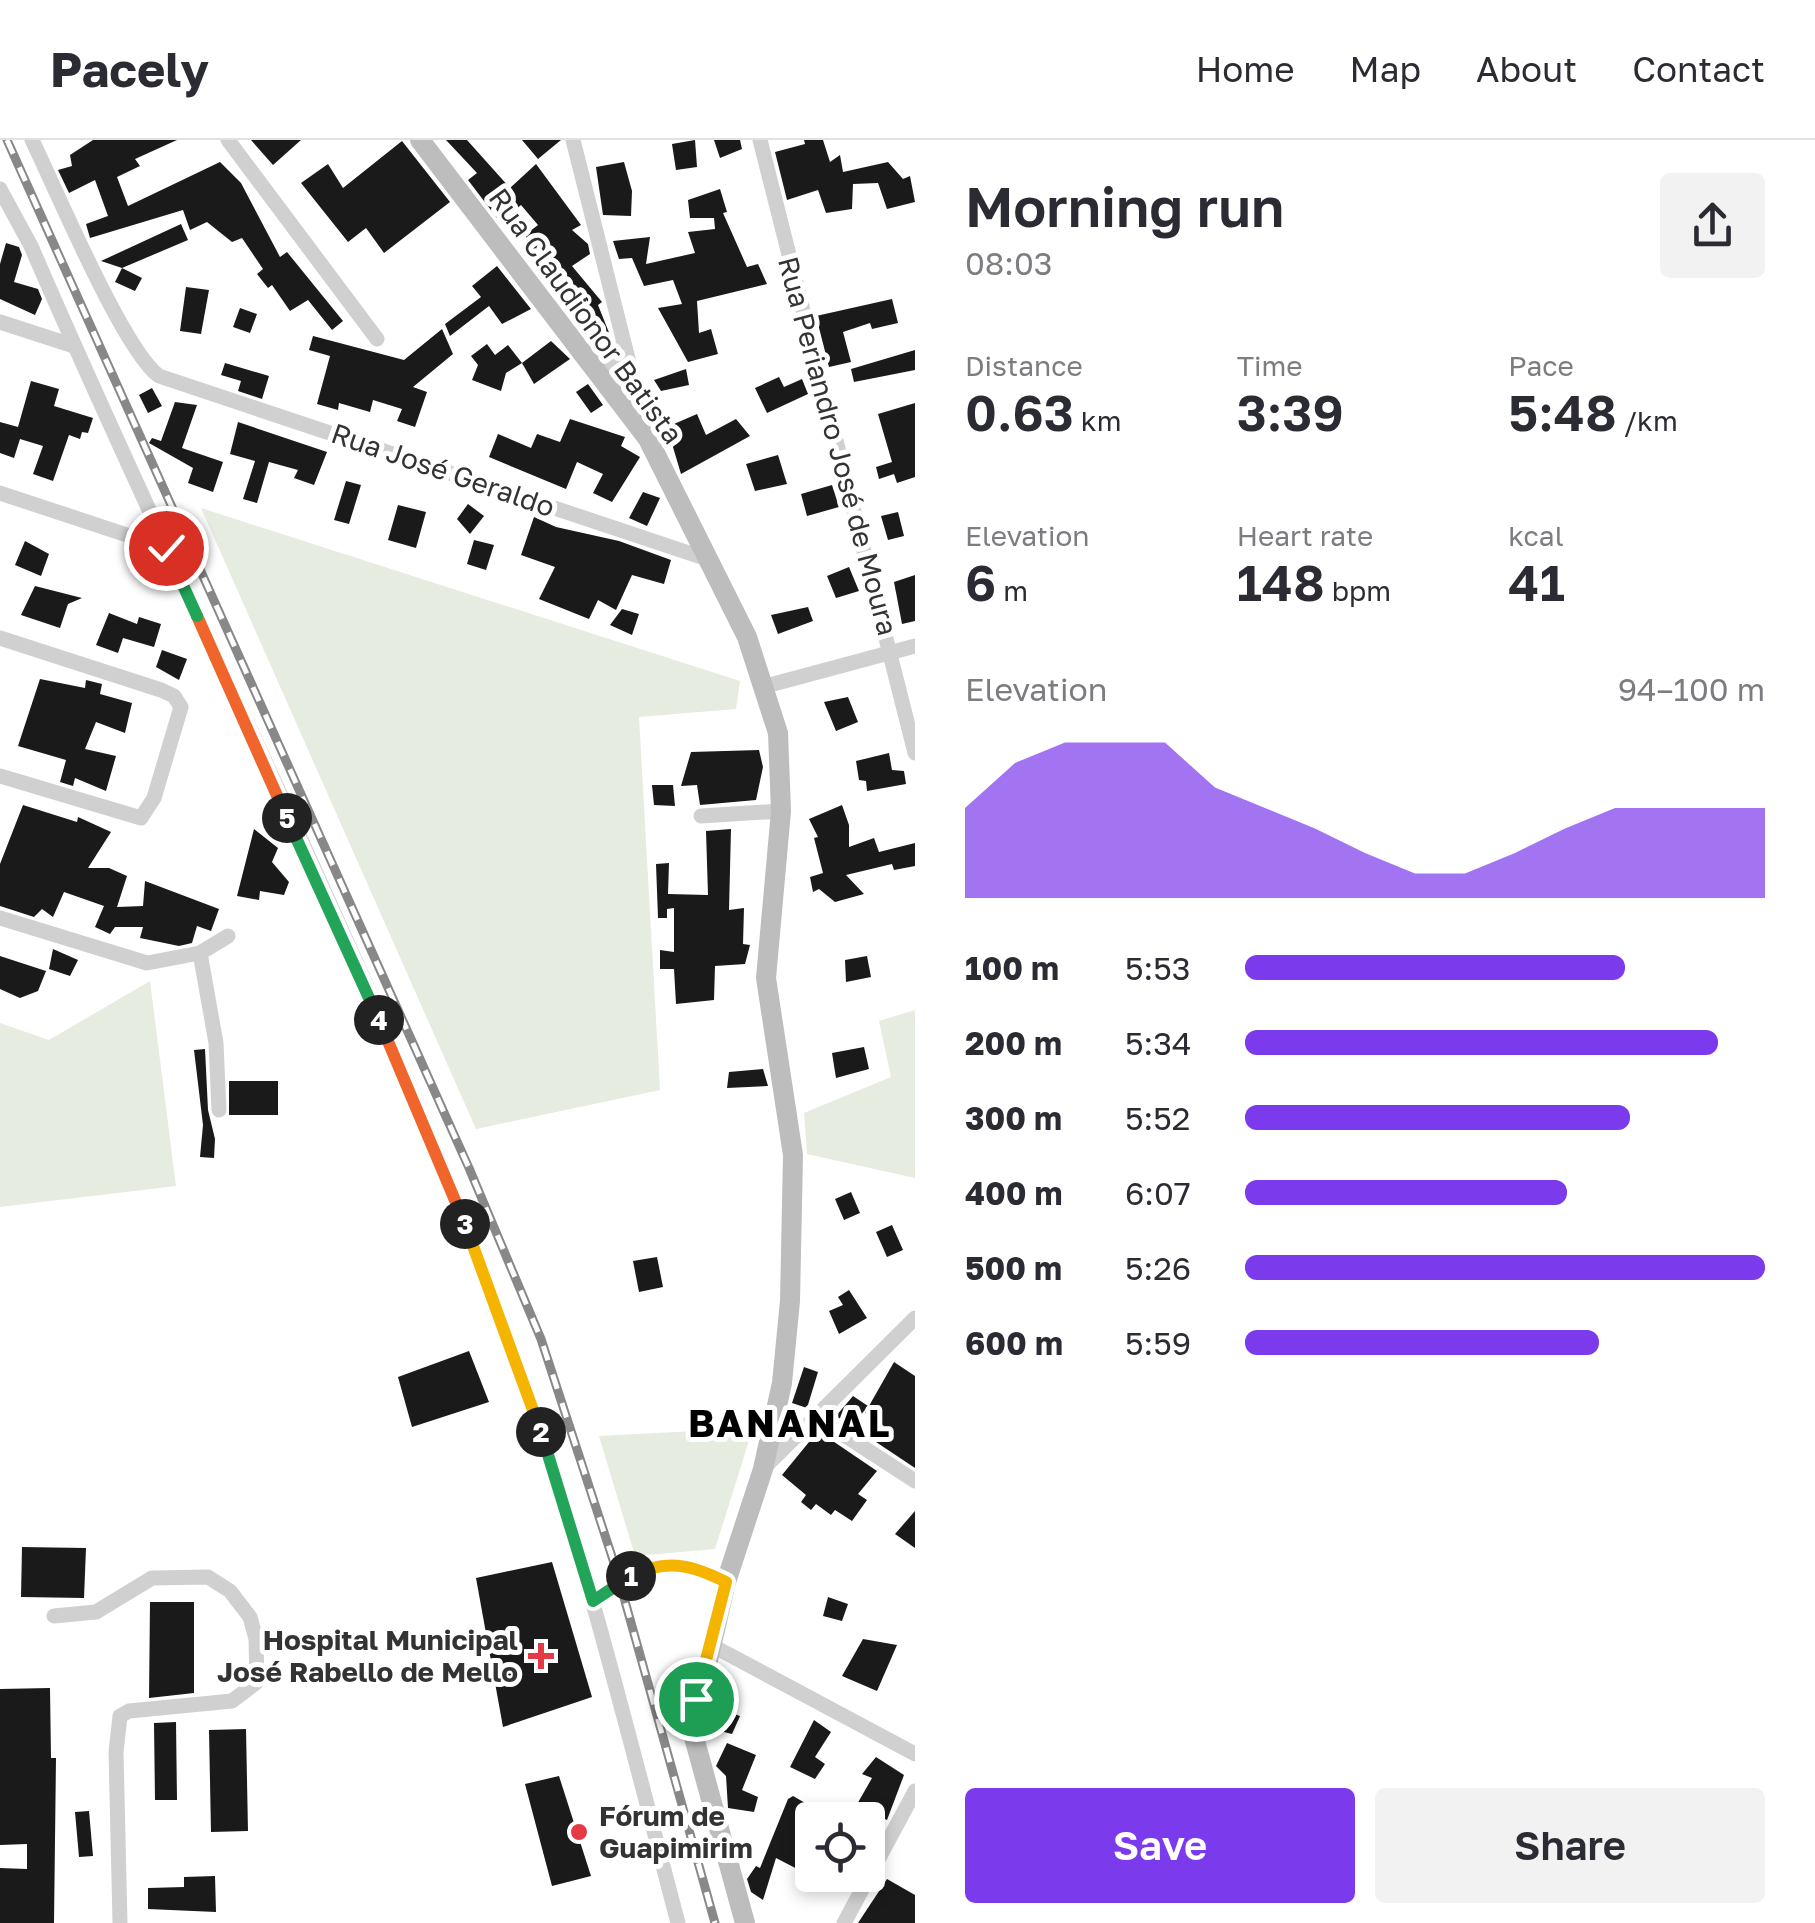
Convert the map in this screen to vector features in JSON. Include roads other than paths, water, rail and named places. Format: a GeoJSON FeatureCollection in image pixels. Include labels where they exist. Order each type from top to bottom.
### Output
{"type":"FeatureCollection","features":[{"type":"Feature","properties":{"kind":"main road","name":"Rua Claudionor Batista"},"geometry":{"type":"LineString","coordinates":[[420,140],[648,439],[710,560],[766,686],[778,733],[780,811],[766,978],[790,1123],[795,1238],[782,1383],[763,1469],[726,1582],[696,1699],[695,1741],[744,1923]]}},
{"type":"Feature","properties":{"kind":"street","name":"Rua José Geraldo"},"geometry":{"type":"LineString","coordinates":[[32,140],[146,367],[174,382],[710,560]]}},
{"type":"Feature","properties":{"kind":"street"},"geometry":{"type":"LineString","coordinates":[[228,140],[377,339]]}},
{"type":"Feature","properties":{"kind":"street"},"geometry":{"type":"LineString","coordinates":[[573,140],[648,439]]}},
{"type":"Feature","properties":{"kind":"street","name":"Rua Periandro José de Moura"},"geometry":{"type":"LineString","coordinates":[[760,140],[915,752]]}},
{"type":"Feature","properties":{"kind":"street"},"geometry":{"type":"LineString","coordinates":[[0,189],[424,1121],[507,1333],[564,1498],[678,1923]]}},
{"type":"Feature","properties":{"kind":"street"},"geometry":{"type":"LineString","coordinates":[[0,322],[74,346]]}},
{"type":"Feature","properties":{"kind":"street"},"geometry":{"type":"LineString","coordinates":[[590,362],[613,366],[622,352],[623,339]]}},
{"type":"Feature","properties":{"kind":"street"},"geometry":{"type":"LineString","coordinates":[[0,493],[166,548]]}},
{"type":"Feature","properties":{"kind":"street"},"geometry":{"type":"LineString","coordinates":[[0,638],[160,690],[174,696],[181,707],[154,798],[141,818],[0,776]]}},
{"type":"Feature","properties":{"kind":"street"},"geometry":{"type":"LineString","coordinates":[[766,686],[915,646]]}},
{"type":"Feature","properties":{"kind":"street"},"geometry":{"type":"LineString","coordinates":[[701,816],[780,811]]}},
{"type":"Feature","properties":{"kind":"street"},"geometry":{"type":"LineString","coordinates":[[0,918],[147,963],[200,953],[228,936]]}},
{"type":"Feature","properties":{"kind":"street"},"geometry":{"type":"LineString","coordinates":[[200,953],[216,1043],[218,1110]]}},
{"type":"Feature","properties":{"kind":"street"},"geometry":{"type":"LineString","coordinates":[[763,1469],[915,1318]]}},
{"type":"Feature","properties":{"kind":"street"},"geometry":{"type":"LineString","coordinates":[[818,1418],[915,1481]]}},
{"type":"Feature","properties":{"kind":"street"},"geometry":{"type":"LineString","coordinates":[[54,1616],[96,1612],[152,1578],[202,1576],[230,1591],[254,1626],[257,1682],[248,1694],[232,1701],[129,1711],[120,1716],[116,1752],[120,1923]]}},
{"type":"Feature","properties":{"kind":"street"},"geometry":{"type":"LineString","coordinates":[[709,1644],[915,1754]]}},
{"type":"Feature","properties":{"kind":"street"},"geometry":{"type":"LineString","coordinates":[[844,1923],[915,1792]]}},
{"type":"Feature","properties":{"kind":"railway"},"geometry":{"type":"LineString","coordinates":[[7,140],[469,1168],[541,1339],[616,1569],[715,1923]]}},
{"type":"Feature","properties":{"kind":"place","name":"Hospital Municipal José Rabello de Mello"},"geometry":{"type":"Point","coordinates":[541,1656]}},
{"type":"Feature","properties":{"kind":"place","name":"Fórum de Guapimirim"},"geometry":{"type":"Point","coordinates":[579,1832]}},
{"type":"Feature","properties":{"kind":"district","name":"BANANAL"},"geometry":{"type":"Point","coordinates":[790,1424]}}]}
